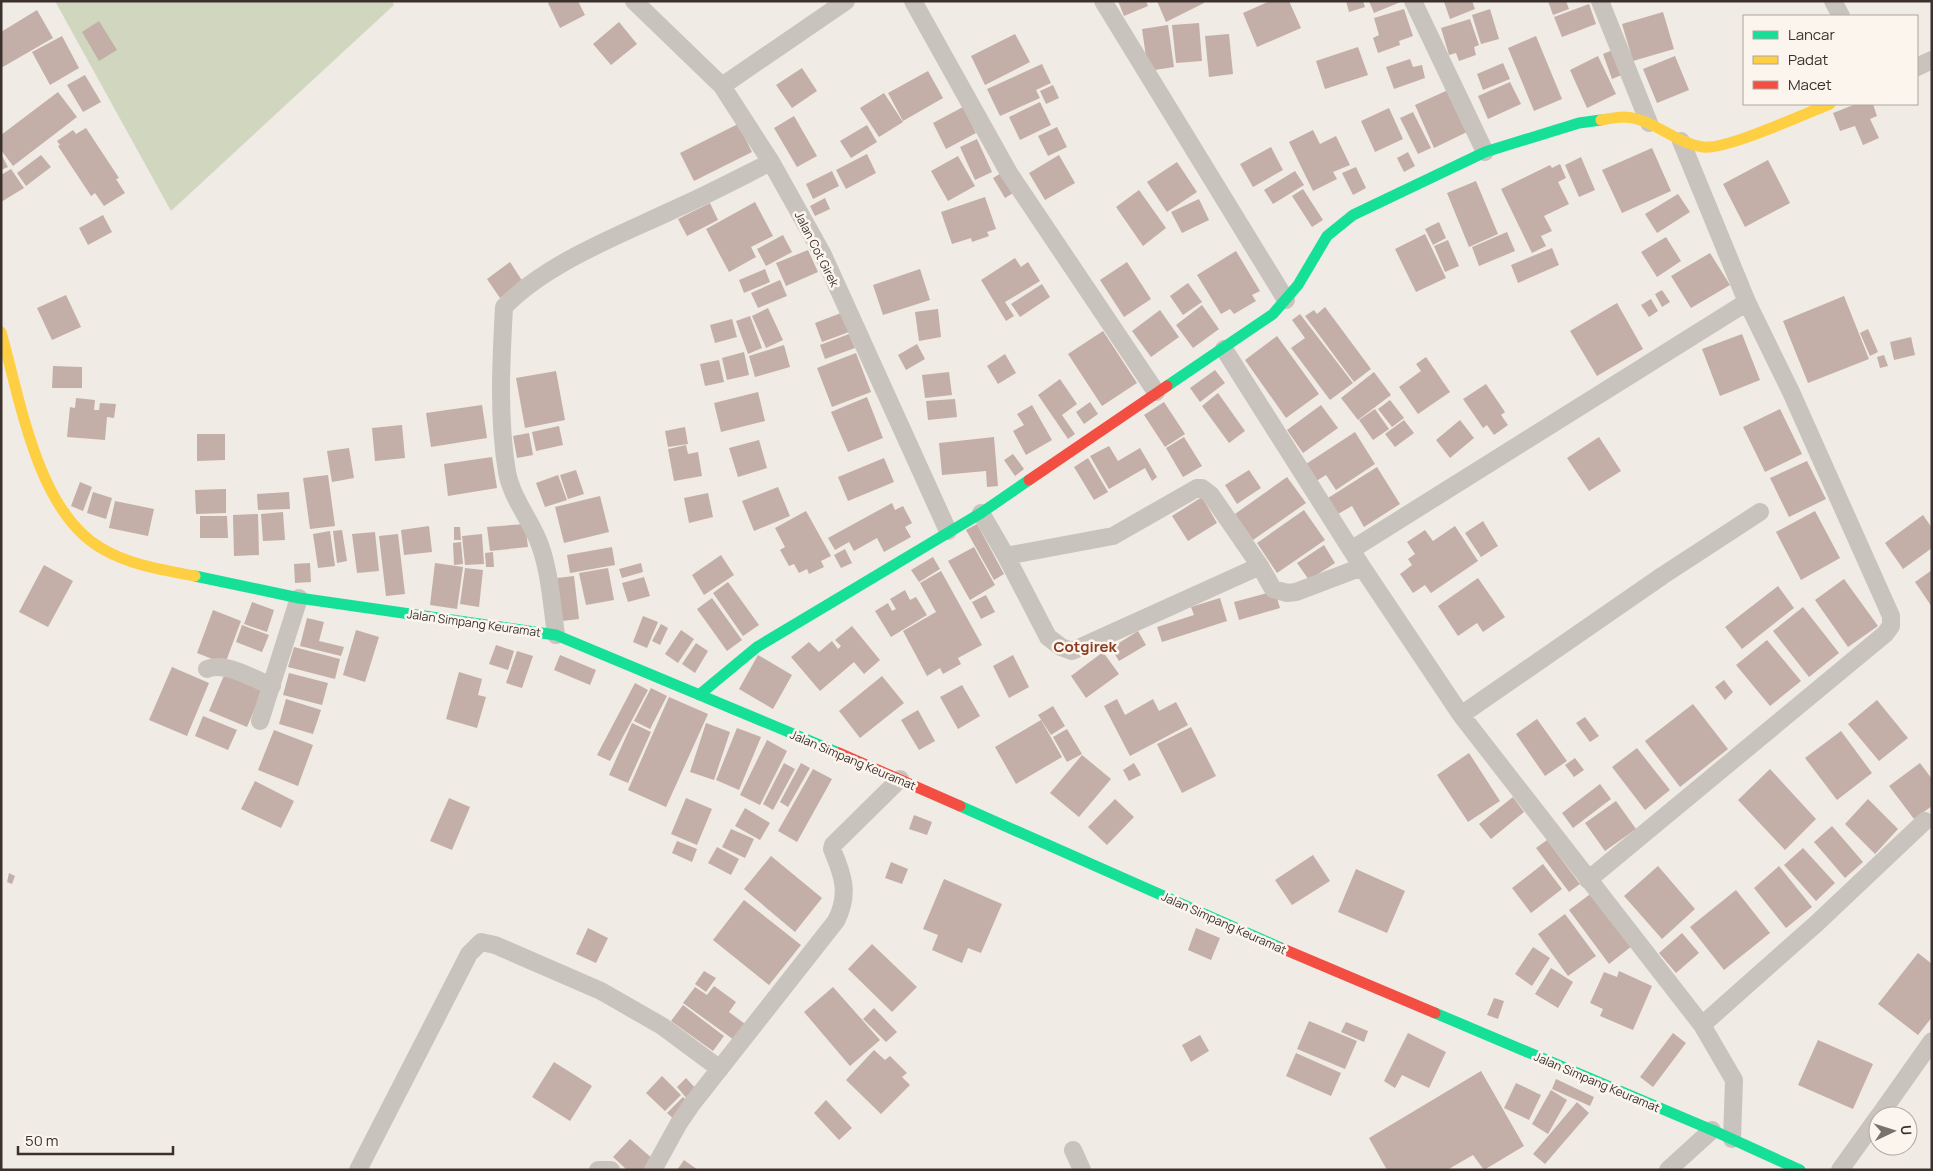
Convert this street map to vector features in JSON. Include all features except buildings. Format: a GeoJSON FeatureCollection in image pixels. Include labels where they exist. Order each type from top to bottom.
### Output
{"type":"FeatureCollection","features":[{"type":"Feature","properties":{"kind":"main road"},"geometry":{"type":"LineString","coordinates":[[699,695],[757,647],[980,513],[1273,314],[1300,282],[1326,235],[1339,223],[1485,152],[1580,123],[1624,117],[1649,123],[1681,141],[1704,146],[1725,145],[1827,105]]}},
{"type":"Feature","properties":{"kind":"main road","name":"Jalan Simpang Keuramat"},"geometry":{"type":"LineString","coordinates":[[1,332],[44,478],[66,516],[78,532],[115,557],[136,564],[299,598],[556,635],[615,658],[900,779],[1314,962],[1712,1130],[1800,1170]]}},
{"type":"Feature","properties":{"kind":"street","name":"Jalan Cot Girek"},"geometry":{"type":"LineString","coordinates":[[634,1],[722,86],[771,162],[823,256],[948,531]]}},
{"type":"Feature","properties":{"kind":"street"},"geometry":{"type":"LineString","coordinates":[[722,86],[846,1]]}},
{"type":"Feature","properties":{"kind":"street"},"geometry":{"type":"LineString","coordinates":[[913,1],[1009,173],[1156,392]]}},
{"type":"Feature","properties":{"kind":"street"},"geometry":{"type":"LineString","coordinates":[[1103,1],[1286,300]]}},
{"type":"Feature","properties":{"kind":"street"},"geometry":{"type":"LineString","coordinates":[[1413,1],[1485,152]]}},
{"type":"Feature","properties":{"kind":"street"},"geometry":{"type":"LineString","coordinates":[[1600,1],[1649,123]]}},
{"type":"Feature","properties":{"kind":"street"},"geometry":{"type":"LineString","coordinates":[[1833,1],[1840,15]]}},
{"type":"Feature","properties":{"kind":"street"},"geometry":{"type":"LineString","coordinates":[[1918,67],[1932,60]]}},
{"type":"Feature","properties":{"kind":"street"},"geometry":{"type":"LineString","coordinates":[[1588,880],[1885,634],[1891,626],[1891,616],[1791,392],[1747,302],[1681,141]]}},
{"type":"Feature","properties":{"kind":"street"},"geometry":{"type":"LineString","coordinates":[[556,635],[550,588],[541,548],[513,491],[507,473],[501,403],[504,307],[522,289],[535,280],[619,234],[771,162]]}},
{"type":"Feature","properties":{"kind":"street"},"geometry":{"type":"LineString","coordinates":[[1351,550],[1747,302]]}},
{"type":"Feature","properties":{"kind":"street"},"geometry":{"type":"LineString","coordinates":[[1224,349],[1362,567],[1461,715],[1702,1025],[1734,1080],[1732,1139]]}},
{"type":"Feature","properties":{"kind":"street"},"geometry":{"type":"LineString","coordinates":[[1006,556],[1113,536],[1197,488],[1202,488],[1210,495],[1260,566],[1273,589],[1287,593],[1296,592],[1362,567]]}},
{"type":"Feature","properties":{"kind":"street"},"geometry":{"type":"LineString","coordinates":[[1461,715],[1662,576],[1760,512]]}},
{"type":"Feature","properties":{"kind":"street"},"geometry":{"type":"LineString","coordinates":[[980,513],[1006,556],[1048,637],[1061,647],[1072,651],[1260,566]]}},
{"type":"Feature","properties":{"kind":"street"},"geometry":{"type":"LineString","coordinates":[[260,721],[299,598]]}},
{"type":"Feature","properties":{"kind":"street"},"geometry":{"type":"LineString","coordinates":[[207,669],[215,666],[225,668],[272,686]]}},
{"type":"Feature","properties":{"kind":"street"},"geometry":{"type":"LineString","coordinates":[[653,1170],[679,1123],[836,921],[842,910],[846,893],[845,881],[832,849],[834,844],[900,779]]}},
{"type":"Feature","properties":{"kind":"street"},"geometry":{"type":"LineString","coordinates":[[1702,1025],[1817,923],[1925,821]]}},
{"type":"Feature","properties":{"kind":"street"},"geometry":{"type":"LineString","coordinates":[[358,1170],[469,954],[480,942],[495,945],[601,991],[662,1026],[720,1070]]}},
{"type":"Feature","properties":{"kind":"street"},"geometry":{"type":"LineString","coordinates":[[1886,1106],[1932,1041]]}},
{"type":"Feature","properties":{"kind":"street"},"geometry":{"type":"LineString","coordinates":[[1668,1170],[1712,1130]]}},
{"type":"Feature","properties":{"kind":"street"},"geometry":{"type":"LineString","coordinates":[[1840,1170],[1868,1131]]}},
{"type":"Feature","properties":{"kind":"street"},"geometry":{"type":"LineString","coordinates":[[1073,1150],[1082,1170]]}},
{"type":"Feature","properties":{"kind":"street"},"geometry":{"type":"LineString","coordinates":[[598,1170],[611,1170]]}},
{"type":"Feature","properties":{"kind":"green space"},"geometry":{"type":"Polygon","coordinates":[[[55,1],[392,1],[394,5],[171,211],[55,1]]]}},
{"type":"Feature","properties":{"kind":"traffic: fast"},"geometry":{"type":"LineString","coordinates":[[1167,386],[1273,314],[1298,285],[1327,236],[1353,215],[1485,152],[1579,123],[1601,120]]}},
{"type":"Feature","properties":{"kind":"traffic: fast"},"geometry":{"type":"LineString","coordinates":[[699,695],[757,647],[981,513],[1029,480]]}},
{"type":"Feature","properties":{"kind":"traffic: fast"},"geometry":{"type":"LineString","coordinates":[[195,576],[299,598],[556,635],[839,753]]}},
{"type":"Feature","properties":{"kind":"traffic: fast"},"geometry":{"type":"LineString","coordinates":[[960,806],[1281,948]]}},
{"type":"Feature","properties":{"kind":"traffic: fast"},"geometry":{"type":"LineString","coordinates":[[1435,1013],[1712,1130],[1800,1170]]}},
{"type":"Feature","properties":{"kind":"traffic: slow"},"geometry":{"type":"LineString","coordinates":[[1601,120],[1621,117],[1635,118],[1682,141],[1703,147],[1729,143],[1747,137],[1828,105]]}},
{"type":"Feature","properties":{"kind":"traffic: slow"},"geometry":{"type":"LineString","coordinates":[[1,332],[34,451],[46,481],[61,508],[79,531],[101,548],[123,559],[195,576]]}},
{"type":"Feature","properties":{"kind":"traffic: jam"},"geometry":{"type":"LineString","coordinates":[[1029,480],[1167,386]]}},
{"type":"Feature","properties":{"kind":"traffic: jam"},"geometry":{"type":"LineString","coordinates":[[839,753],[960,806]]}},
{"type":"Feature","properties":{"kind":"traffic: jam"},"geometry":{"type":"LineString","coordinates":[[1281,948],[1435,1013]]}},
{"type":"Feature","properties":{"kind":"district","name":"Cotgirek"},"geometry":{"type":"Point","coordinates":[1085,646]}}]}
